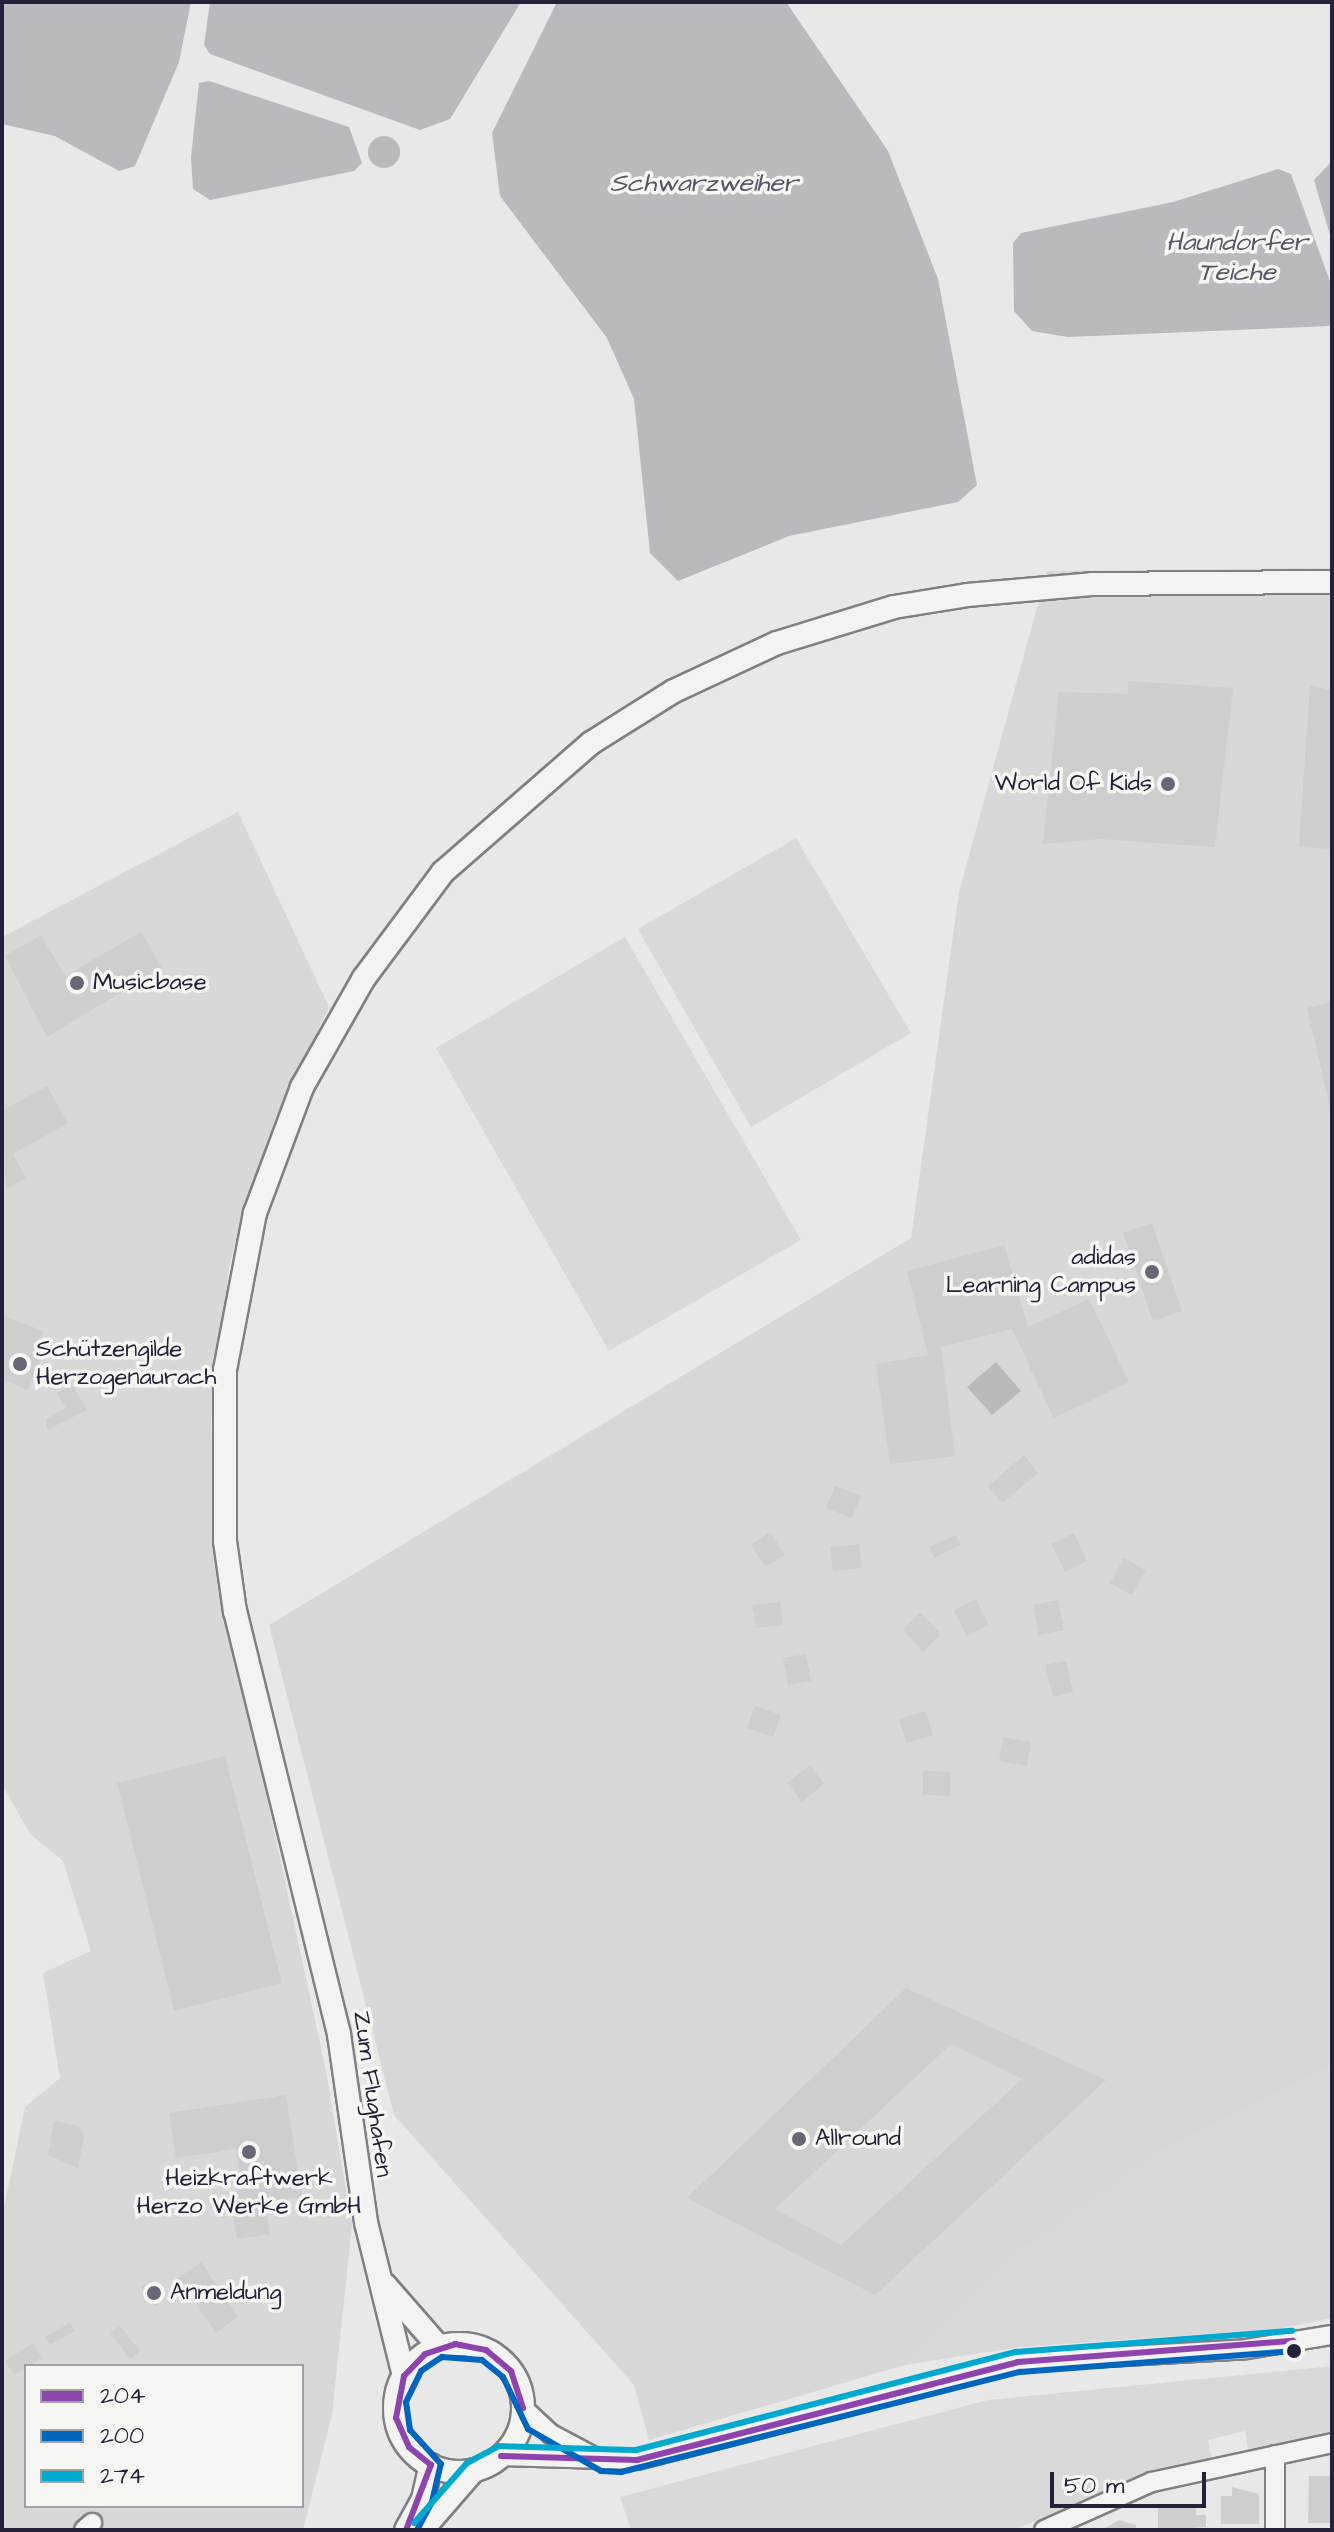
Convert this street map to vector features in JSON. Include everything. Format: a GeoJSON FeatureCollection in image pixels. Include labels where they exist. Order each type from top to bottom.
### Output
{"type":"FeatureCollection","features":[{"type":"Feature","properties":{"kind":"street","name":"Zum Flughafen"},"geometry":{"type":"LineString","coordinates":[[404,2376],[358,2179],[341,2045],[235,1612],[225,1541],[225,1370],[255,1213],[302,1087],[364,978],[443,872],[591,743],[674,691],[777,643],[894,607],[995,591],[1332,582]]}},
{"type":"Feature","properties":{"kind":"street","name":"Zum Flughafen"},"geometry":{"type":"LineString","coordinates":[[381,2279],[439,2347]]}},
{"type":"Feature","properties":{"kind":"street"},"geometry":{"type":"LineString","coordinates":[[501,2456],[605,2462],[673,2453],[1018,2362],[1247,2349],[1332,2335]]}},
{"type":"Feature","properties":{"kind":"street"},"geometry":{"type":"LineString","coordinates":[[422,2530],[474,2470],[501,2456],[513,2443],[523,2408],[518,2382],[500,2359],[471,2345],[439,2347],[404,2376],[396,2418],[409,2447],[431,2465],[474,2470]]}},
{"type":"Feature","properties":{"kind":"street"},"geometry":{"type":"LineString","coordinates":[[523,2408],[551,2434],[605,2462]]}},
{"type":"Feature","properties":{"kind":"street"},"geometry":{"type":"LineString","coordinates":[[1044,2530],[1076,2523],[1152,2482],[1332,2443]]}},
{"type":"Feature","properties":{"kind":"street"},"geometry":{"type":"LineString","coordinates":[[1275,2455],[1275,2530]]}},
{"type":"Feature","properties":{"kind":"street"},"geometry":{"type":"LineString","coordinates":[[406,2530],[423,2499],[431,2465]]}},
{"type":"Feature","properties":{"kind":"shaded area"},"geometry":{"type":"Polygon","coordinates":[[[1332,568],[1332,2066],[1163,2151],[1006,2261],[905,2365],[649,2440],[634,2385],[394,2115],[269,1625],[911,1238],[959,892],[1047,571],[1332,568]]]}},
{"type":"Feature","properties":{"kind":"shaded area"},"geometry":{"type":"Polygon","coordinates":[[[238,812],[329,1007],[278,1112],[245,1204],[229,1267],[211,1422],[219,1577],[325,2066],[352,2225],[332,2415],[303,2530],[2,2530],[2,2217],[25,2107],[60,2078],[43,1973],[91,1951],[63,1861],[30,1834],[2,1784],[2,937],[238,812]]]}},
{"type":"Feature","properties":{"kind":"shaded area"},"geometry":{"type":"Polygon","coordinates":[[[796,838],[911,1033],[751,1127],[638,929],[796,838]]]}},
{"type":"Feature","properties":{"kind":"shaded area"},"geometry":{"type":"Polygon","coordinates":[[[625,937],[801,1240],[609,1351],[436,1048],[625,937]]]}},
{"type":"Feature","properties":{"kind":"shaded area"},"geometry":{"type":"Polygon","coordinates":[[[1332,2066],[1332,2318],[1278,2329],[1019,2347],[905,2365],[1006,2261],[1163,2151],[1332,2066]]]}},
{"type":"Feature","properties":{"kind":"shaded area"},"geometry":{"type":"Polygon","coordinates":[[[1332,2366],[1332,2435],[1248,2450],[1245,2431],[1208,2440],[1212,2460],[1134,2477],[1014,2530],[631,2530],[620,2497],[988,2400],[1332,2366]]]}},
{"type":"Feature","properties":{"kind":"water"},"geometry":{"type":"Polygon","coordinates":[[[2,2],[191,2],[179,62],[135,166],[119,171],[55,136],[2,124],[2,2]]]}},
{"type":"Feature","properties":{"kind":"water"},"geometry":{"type":"Polygon","coordinates":[[[210,2],[521,2],[450,119],[420,130],[210,54],[204,45],[210,2]]]}},
{"type":"Feature","properties":{"kind":"water","name":"Schwarzweiher"},"geometry":{"type":"Polygon","coordinates":[[[557,2],[786,2],[888,151],[938,279],[977,485],[958,502],[789,536],[678,581],[650,553],[634,399],[607,338],[500,196],[492,133],[557,2]]]}},
{"type":"Feature","properties":{"kind":"water"},"geometry":{"type":"Polygon","coordinates":[[[209,81],[349,127],[362,163],[354,171],[210,200],[193,189],[191,157],[199,83],[209,81]]]}},
{"type":"Feature","properties":{"kind":"water"},"geometry":{"type":"Polygon","coordinates":[[[384,136],[395,141],[400,152],[395,163],[384,168],[373,163],[368,152],[373,141],[384,136]]]}},
{"type":"Feature","properties":{"kind":"water","name":"Haundorfer Teiche"},"geometry":{"type":"Polygon","coordinates":[[[1332,161],[1332,242],[1314,180],[1332,161]]]}},
{"type":"Feature","properties":{"kind":"water","name":"Haundorfer Teiche"},"geometry":{"type":"Polygon","coordinates":[[[1278,169],[1291,174],[1332,287],[1330,326],[1068,337],[1032,331],[1014,311],[1013,243],[1021,233],[1173,202],[1278,169]]]}},
{"type":"Feature","properties":{"kind":"water"},"geometry":{"type":"Polygon","coordinates":[[[996,1362],[1021,1391],[992,1415],[967,1387],[996,1362]]]}},
{"type":"Feature","properties":{"kind":"building"},"geometry":{"type":"Polygon","coordinates":[[[1128,681],[1233,688],[1215,847],[1099,839],[1043,844],[1059,692],[1128,694],[1128,681]]]}},
{"type":"Feature","properties":{"kind":"building"},"geometry":{"type":"Polygon","coordinates":[[[1310,685],[1332,691],[1332,849],[1299,847],[1310,685]]]}},
{"type":"Feature","properties":{"kind":"building","name":"Musicbase"},"geometry":{"type":"Polygon","coordinates":[[[141,932],[162,967],[47,1037],[5,956],[41,935],[65,976],[141,932]]]}},
{"type":"Feature","properties":{"kind":"building"},"geometry":{"type":"Polygon","coordinates":[[[1332,1002],[1332,1111],[1331,1111],[1307,1008],[1332,1002]]]}},
{"type":"Feature","properties":{"kind":"building"},"geometry":{"type":"Polygon","coordinates":[[[47,1086],[68,1123],[13,1154],[26,1178],[6,1189],[2,1111],[47,1086]]]}},
{"type":"Feature","properties":{"kind":"building","name":"adidas Learning Campus"},"geometry":{"type":"Polygon","coordinates":[[[1152,1223],[1182,1311],[1153,1321],[1123,1233],[1152,1223]]]}},
{"type":"Feature","properties":{"kind":"building"},"geometry":{"type":"Polygon","coordinates":[[[1004,1245],[1028,1327],[1089,1299],[1129,1382],[1054,1418],[1012,1329],[941,1347],[955,1456],[890,1464],[876,1364],[928,1355],[907,1271],[1004,1245]]]}},
{"type":"Feature","properties":{"kind":"building","name":"Schützengilde Herzogenaurach"},"geometry":{"type":"Polygon","coordinates":[[[2,1315],[43,1331],[37,1347],[45,1350],[28,1390],[2,1379],[2,1315]]]}},
{"type":"Feature","properties":{"kind":"building"},"geometry":{"type":"Polygon","coordinates":[[[72,1384],[87,1410],[47,1430],[46,1419],[66,1408],[57,1393],[72,1384]]]}},
{"type":"Feature","properties":{"kind":"building"},"geometry":{"type":"Polygon","coordinates":[[[1024,1455],[1038,1473],[1002,1503],[988,1486],[1024,1455]]]}},
{"type":"Feature","properties":{"kind":"building"},"geometry":{"type":"Polygon","coordinates":[[[835,1486],[861,1496],[852,1518],[826,1508],[835,1486]]]}},
{"type":"Feature","properties":{"kind":"building"},"geometry":{"type":"Polygon","coordinates":[[[770,1532],[785,1555],[766,1567],[751,1545],[770,1532]]]}},
{"type":"Feature","properties":{"kind":"building"},"geometry":{"type":"Polygon","coordinates":[[[1074,1533],[1087,1561],[1065,1572],[1051,1544],[1074,1533]]]}},
{"type":"Feature","properties":{"kind":"building"},"geometry":{"type":"Polygon","coordinates":[[[956,1535],[961,1545],[934,1558],[929,1547],[956,1535]]]}},
{"type":"Feature","properties":{"kind":"building"},"geometry":{"type":"Polygon","coordinates":[[[859,1544],[862,1568],[833,1571],[830,1547],[859,1544]]]}},
{"type":"Feature","properties":{"kind":"building"},"geometry":{"type":"Polygon","coordinates":[[[1124,1558],[1146,1570],[1132,1595],[1110,1583],[1124,1558]]]}},
{"type":"Feature","properties":{"kind":"building"},"geometry":{"type":"Polygon","coordinates":[[[976,1599],[989,1625],[967,1636],[954,1610],[976,1599]]]}},
{"type":"Feature","properties":{"kind":"building"},"geometry":{"type":"Polygon","coordinates":[[[1058,1600],[1064,1630],[1039,1635],[1033,1605],[1058,1600]]]}},
{"type":"Feature","properties":{"kind":"building"},"geometry":{"type":"Polygon","coordinates":[[[780,1602],[783,1625],[756,1628],[752,1605],[780,1602]]]}},
{"type":"Feature","properties":{"kind":"building"},"geometry":{"type":"Polygon","coordinates":[[[920,1613],[941,1634],[923,1652],[903,1630],[920,1613]]]}},
{"type":"Feature","properties":{"kind":"building"},"geometry":{"type":"Polygon","coordinates":[[[806,1654],[811,1681],[788,1685],[783,1658],[806,1654]]]}},
{"type":"Feature","properties":{"kind":"building"},"geometry":{"type":"Polygon","coordinates":[[[1066,1661],[1073,1692],[1053,1697],[1045,1665],[1066,1661]]]}},
{"type":"Feature","properties":{"kind":"building"},"geometry":{"type":"Polygon","coordinates":[[[755,1706],[781,1715],[773,1737],[747,1728],[755,1706]]]}},
{"type":"Feature","properties":{"kind":"building"},"geometry":{"type":"Polygon","coordinates":[[[926,1711],[933,1735],[906,1743],[899,1719],[926,1711]]]}},
{"type":"Feature","properties":{"kind":"building"},"geometry":{"type":"Polygon","coordinates":[[[1003,1737],[1031,1742],[1027,1766],[999,1761],[1003,1737]]]}},
{"type":"Feature","properties":{"kind":"building"},"geometry":{"type":"Polygon","coordinates":[[[225,1756],[282,1983],[174,2011],[117,1783],[225,1756]]]}},
{"type":"Feature","properties":{"kind":"building"},"geometry":{"type":"Polygon","coordinates":[[[810,1765],[824,1784],[802,1802],[787,1783],[810,1765]]]}},
{"type":"Feature","properties":{"kind":"building"},"geometry":{"type":"Polygon","coordinates":[[[923,1771],[950,1772],[950,1796],[923,1795],[923,1771]]]}},
{"type":"Feature","properties":{"kind":"building","name":"Allround"},"geometry":{"type":"Polygon","coordinates":[[[906,1988],[1106,2080],[875,2295],[687,2198],[906,1988]],[[951,2044],[775,2209],[841,2245],[1022,2079],[951,2044]]]}},
{"type":"Feature","properties":{"kind":"building"},"geometry":{"type":"Polygon","coordinates":[[[286,2095],[302,2197],[265,2202],[270,2234],[237,2239],[229,2193],[242,2190],[236,2149],[176,2158],[169,2113],[286,2095]]]}},
{"type":"Feature","properties":{"kind":"building"},"geometry":{"type":"Polygon","coordinates":[[[54,2121],[79,2126],[84,2137],[78,2168],[48,2155],[54,2121]]]}},
{"type":"Feature","properties":{"kind":"building"},"geometry":{"type":"Polygon","coordinates":[[[201,2262],[238,2317],[216,2333],[178,2278],[201,2262]]]}},
{"type":"Feature","properties":{"kind":"building","name":"Anmeldung"},"geometry":{"type":"Polygon","coordinates":[[[151,2280],[165,2299],[156,2306],[141,2288],[151,2280]]]}},
{"type":"Feature","properties":{"kind":"building"},"geometry":{"type":"Polygon","coordinates":[[[70,2323],[75,2331],[50,2345],[45,2337],[70,2323]]]}},
{"type":"Feature","properties":{"kind":"building"},"geometry":{"type":"Polygon","coordinates":[[[120,2326],[140,2351],[130,2359],[110,2333],[120,2326]]]}},
{"type":"Feature","properties":{"kind":"building"},"geometry":{"type":"Polygon","coordinates":[[[33,2343],[42,2358],[32,2364],[24,2364],[24,2369],[14,2375],[5,2361],[33,2343]]]}},
{"type":"Feature","properties":{"kind":"building"},"geometry":{"type":"Polygon","coordinates":[[[1309,2476],[1331,2476],[1332,2523],[1308,2523],[1309,2476]]]}},
{"type":"Feature","properties":{"kind":"building"},"geometry":{"type":"Polygon","coordinates":[[[1232,2487],[1259,2494],[1259,2524],[1221,2524],[1221,2496],[1232,2496],[1232,2487]]]}},
{"type":"Feature","properties":{"kind":"building"},"geometry":{"type":"Polygon","coordinates":[[[1158,2507],[1196,2508],[1196,2515],[1206,2515],[1206,2527],[1158,2530],[1158,2507]]]}},
{"type":"Feature","properties":{"kind":"building"},"geometry":{"type":"Polygon","coordinates":[[[1119,2520],[1136,2525],[1136,2530],[1102,2530],[1119,2520]]]}},
{"type":"Feature","properties":{"kind":"transit line","name":"274"},"geometry":{"type":"LineString","coordinates":[[414,2523],[467,2463],[499,2446],[636,2450],[1016,2352],[1292,2331]]}},
{"type":"Feature","properties":{"kind":"transit line","name":"204"},"geometry":{"type":"LineString","coordinates":[[501,2456],[637,2460],[1018,2362],[1293,2341]]}},
{"type":"Feature","properties":{"kind":"transit line","name":"204"},"geometry":{"type":"LineString","coordinates":[[431,2465],[409,2447],[396,2418],[404,2376],[425,2354],[455,2344],[486,2350],[511,2371],[523,2408]]}},
{"type":"Feature","properties":{"kind":"transit line","name":"200"},"geometry":{"type":"LineString","coordinates":[[417,2530],[432,2502],[441,2464],[410,2430],[406,2402],[421,2371],[442,2357],[482,2360],[503,2377],[528,2429],[601,2471],[621,2472],[1020,2372],[1294,2351]]}},
{"type":"Feature","properties":{"kind":"transit line","name":"204"},"geometry":{"type":"LineString","coordinates":[[406,2530],[431,2465]]}},
{"type":"Feature","properties":{"kind":"place","name":"World Of Kids"},"geometry":{"type":"Point","coordinates":[1168,784]}},
{"type":"Feature","properties":{"kind":"place","name":"Musicbase"},"geometry":{"type":"Point","coordinates":[77,983]}},
{"type":"Feature","properties":{"kind":"place","name":"adidas Learning Campus"},"geometry":{"type":"Point","coordinates":[1152,1272]}},
{"type":"Feature","properties":{"kind":"place","name":"Schützengilde Herzogenaurach"},"geometry":{"type":"Point","coordinates":[20,1364]}},
{"type":"Feature","properties":{"kind":"place","name":"Allround"},"geometry":{"type":"Point","coordinates":[799,2139]}},
{"type":"Feature","properties":{"kind":"place","name":"Heizkraftwerk Herzo Werke GmbH"},"geometry":{"type":"Point","coordinates":[249,2152]}},
{"type":"Feature","properties":{"kind":"place","name":"Anmeldung"},"geometry":{"type":"Point","coordinates":[154,2293]}}]}
